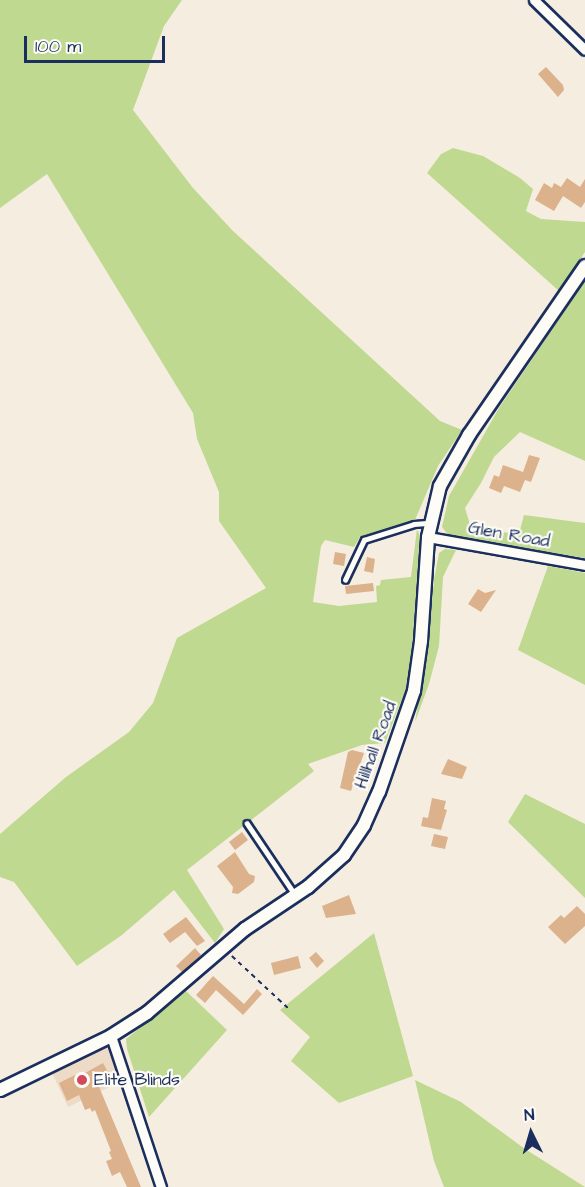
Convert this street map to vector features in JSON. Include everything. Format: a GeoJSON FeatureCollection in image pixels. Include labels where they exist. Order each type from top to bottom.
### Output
{"type":"FeatureCollection","features":[{"type":"Feature","properties":{"kind":"main road","name":"Hillhall Road"},"geometry":{"type":"LineString","coordinates":[[0,1090],[111,1036],[147,1013],[223,947],[252,924],[296,896],[327,872],[344,855],[364,825],[379,792],[406,718],[418,667],[430,523],[440,486],[456,454],[585,266]]}},
{"type":"Feature","properties":{"kind":"street"},"geometry":{"type":"LineString","coordinates":[[534,0],[585,50]]}},
{"type":"Feature","properties":{"kind":"street","name":"Glen Road"},"geometry":{"type":"LineString","coordinates":[[428,537],[585,565]]}},
{"type":"Feature","properties":{"kind":"street"},"geometry":{"type":"LineString","coordinates":[[111,1036],[161,1187]]}},
{"type":"Feature","properties":{"kind":"lane"},"geometry":{"type":"LineString","coordinates":[[345,580],[364,540],[414,524],[430,523]]}},
{"type":"Feature","properties":{"kind":"lane"},"geometry":{"type":"LineString","coordinates":[[247,823],[296,896]]}},
{"type":"Feature","properties":{"kind":"path"},"geometry":{"type":"LineString","coordinates":[[223,947],[289,1009]]}},
{"type":"Feature","properties":{"kind":"shaded area"},"geometry":{"type":"Polygon","coordinates":[[[103,1044],[111,1052],[120,1082],[68,1107],[51,1071],[103,1044]]]}},
{"type":"Feature","properties":{"kind":"green space"},"geometry":{"type":"Polygon","coordinates":[[[0,0],[182,0],[164,26],[133,110],[193,188],[233,231],[440,421],[462,430],[438,466],[415,520],[360,537],[354,547],[325,540],[321,546],[313,602],[339,606],[377,602],[376,586],[380,585],[381,580],[411,577],[417,529],[420,536],[411,667],[405,691],[385,743],[362,745],[308,764],[314,771],[187,870],[224,929],[215,943],[174,890],[122,935],[77,966],[14,882],[0,877],[0,834],[66,777],[129,732],[153,703],[177,638],[266,588],[219,521],[219,492],[197,439],[193,413],[47,174],[0,208],[0,0]]]}},
{"type":"Feature","properties":{"kind":"green space"},"geometry":{"type":"Polygon","coordinates":[[[453,148],[483,156],[520,178],[533,189],[526,211],[541,219],[585,222],[585,252],[559,291],[427,173],[441,154],[453,148]]]}},
{"type":"Feature","properties":{"kind":"green space"},"geometry":{"type":"Polygon","coordinates":[[[585,281],[585,461],[520,432],[494,457],[465,508],[471,528],[519,534],[524,515],[585,523],[585,558],[449,536],[442,527],[449,496],[499,408],[585,281]]]}},
{"type":"Feature","properties":{"kind":"green space"},"geometry":{"type":"Polygon","coordinates":[[[445,549],[456,550],[443,577],[439,646],[429,684],[415,722],[428,644],[434,580],[439,553],[445,549]]]}},
{"type":"Feature","properties":{"kind":"green space"},"geometry":{"type":"Polygon","coordinates":[[[548,566],[585,573],[585,685],[518,650],[548,566]]]}},
{"type":"Feature","properties":{"kind":"green space"},"geometry":{"type":"Polygon","coordinates":[[[525,794],[585,824],[585,898],[508,822],[525,794]]]}},
{"type":"Feature","properties":{"kind":"green space"},"geometry":{"type":"Polygon","coordinates":[[[374,933],[413,1076],[339,1103],[291,1061],[310,1037],[280,1010],[374,933]]]}},
{"type":"Feature","properties":{"kind":"green space"},"geometry":{"type":"Polygon","coordinates":[[[186,991],[227,1030],[149,1117],[127,1049],[126,1039],[186,991]]]}},
{"type":"Feature","properties":{"kind":"green space"},"geometry":{"type":"Polygon","coordinates":[[[415,1080],[461,1102],[525,1149],[585,1187],[444,1187],[434,1161],[415,1080]]]}},
{"type":"Feature","properties":{"kind":"building"},"geometry":{"type":"Polygon","coordinates":[[[546,67],[563,85],[564,90],[558,97],[538,74],[546,67]]]}},
{"type":"Feature","properties":{"kind":"building"},"geometry":{"type":"Polygon","coordinates":[[[567,178],[580,187],[585,179],[585,202],[581,208],[563,196],[554,211],[535,200],[544,183],[552,188],[554,183],[561,187],[567,178]]]}},
{"type":"Feature","properties":{"kind":"building"},"geometry":{"type":"Polygon","coordinates":[[[529,455],[540,458],[531,482],[525,480],[520,492],[504,486],[501,493],[489,488],[494,475],[499,477],[503,465],[523,472],[529,455]]]}},
{"type":"Feature","properties":{"kind":"building"},"geometry":{"type":"Polygon","coordinates":[[[335,552],[346,554],[344,566],[333,564],[335,552]]]}},
{"type":"Feature","properties":{"kind":"building"},"geometry":{"type":"Polygon","coordinates":[[[367,557],[375,559],[373,573],[364,571],[367,557]]]}},
{"type":"Feature","properties":{"kind":"building"},"geometry":{"type":"Polygon","coordinates":[[[373,583],[374,591],[346,594],[345,586],[373,583]]]}},
{"type":"Feature","properties":{"kind":"building"},"geometry":{"type":"Polygon","coordinates":[[[478,589],[485,593],[496,590],[481,612],[468,604],[478,589]]]}},
{"type":"Feature","properties":{"kind":"building"},"geometry":{"type":"Polygon","coordinates":[[[352,750],[364,753],[351,791],[340,788],[348,752],[352,750]]]}},
{"type":"Feature","properties":{"kind":"building"},"geometry":{"type":"Polygon","coordinates":[[[448,759],[467,767],[462,779],[441,774],[448,759]]]}},
{"type":"Feature","properties":{"kind":"building"},"geometry":{"type":"Polygon","coordinates":[[[432,798],[446,801],[444,809],[447,810],[441,830],[421,826],[423,817],[428,818],[432,798]]]}},
{"type":"Feature","properties":{"kind":"building"},"geometry":{"type":"Polygon","coordinates":[[[242,832],[248,840],[235,850],[229,842],[242,832]]]}},
{"type":"Feature","properties":{"kind":"building"},"geometry":{"type":"Polygon","coordinates":[[[434,834],[448,837],[445,849],[431,846],[434,834]]]}},
{"type":"Feature","properties":{"kind":"building"},"geometry":{"type":"Polygon","coordinates":[[[235,852],[249,874],[255,876],[254,882],[238,894],[232,893],[233,887],[217,866],[235,852]]]}},
{"type":"Feature","properties":{"kind":"building"},"geometry":{"type":"Polygon","coordinates":[[[349,895],[356,914],[326,918],[322,906],[349,895]]]}},
{"type":"Feature","properties":{"kind":"building"},"geometry":{"type":"Polygon","coordinates":[[[577,906],[585,914],[585,926],[565,944],[548,927],[561,915],[564,918],[577,906]]]}},
{"type":"Feature","properties":{"kind":"building"},"geometry":{"type":"Polygon","coordinates":[[[186,917],[205,941],[197,946],[185,932],[170,943],[163,934],[186,917]]]}},
{"type":"Feature","properties":{"kind":"building"},"geometry":{"type":"Polygon","coordinates":[[[195,948],[201,955],[182,972],[176,966],[195,948]]]}},
{"type":"Feature","properties":{"kind":"building"},"geometry":{"type":"Polygon","coordinates":[[[316,952],[324,961],[317,968],[309,958],[316,952]]]}},
{"type":"Feature","properties":{"kind":"building"},"geometry":{"type":"Polygon","coordinates":[[[298,956],[301,968],[274,975],[271,963],[298,956]]]}},
{"type":"Feature","properties":{"kind":"building"},"geometry":{"type":"Polygon","coordinates":[[[213,976],[244,1004],[257,989],[262,994],[243,1015],[216,990],[205,1003],[196,995],[213,976]]]}},
{"type":"Feature","properties":{"kind":"building"},"geometry":{"type":"Polygon","coordinates":[[[103,1063],[110,1076],[97,1082],[141,1187],[127,1187],[120,1172],[112,1176],[106,1161],[112,1159],[109,1152],[111,1151],[95,1110],[92,1112],[90,1108],[85,1110],[79,1095],[67,1101],[59,1083],[75,1075],[76,1078],[103,1063]]]}},
{"type":"Feature","properties":{"kind":"place","name":"Elite Blinds"},"geometry":{"type":"Point","coordinates":[82,1080]}}]}
